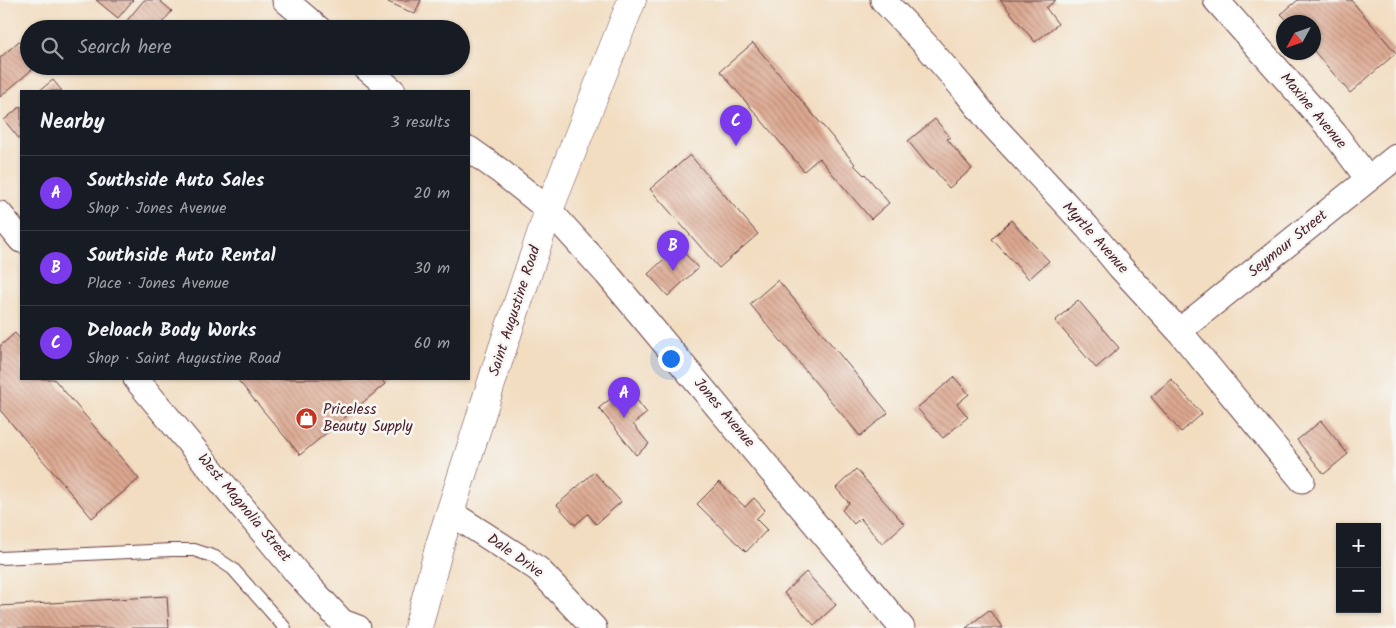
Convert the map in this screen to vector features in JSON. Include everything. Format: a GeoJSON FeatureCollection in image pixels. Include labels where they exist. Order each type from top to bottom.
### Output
{"type":"FeatureCollection","features":[{"type":"Feature","properties":{"kind":"main road","name":"Saint Augustine Road"},"geometry":{"type":"LineString","coordinates":[[418,628],[440,544],[548,210],[632,0]]}},
{"type":"Feature","properties":{"kind":"street"},"geometry":{"type":"LineString","coordinates":[[284,0],[308,20]]}},
{"type":"Feature","properties":{"kind":"street","name":"Myrtle Avenue"},"geometry":{"type":"LineString","coordinates":[[883,0],[925,44],[989,121],[1087,227],[1120,267],[1179,331],[1302,480]]}},
{"type":"Feature","properties":{"kind":"street","name":"Maxine Avenue"},"geometry":{"type":"LineString","coordinates":[[1216,0],[1334,133],[1368,179]]}},
{"type":"Feature","properties":{"kind":"street"},"geometry":{"type":"LineString","coordinates":[[374,75],[392,90]]}},
{"type":"Feature","properties":{"kind":"street","name":"Jones Avenue"},"geometry":{"type":"LineString","coordinates":[[470,150],[500,171],[548,210],[607,274],[902,628]]}},
{"type":"Feature","properties":{"kind":"street","name":"Seymour Street"},"geometry":{"type":"LineString","coordinates":[[1179,331],[1396,157]]}},
{"type":"Feature","properties":{"kind":"street"},"geometry":{"type":"LineString","coordinates":[[0,214],[20,239]]}},
{"type":"Feature","properties":{"kind":"street","name":"West Magnolia Street"},"geometry":{"type":"LineString","coordinates":[[137,380],[297,573],[342,622],[358,628]]}},
{"type":"Feature","properties":{"kind":"street","name":"Dale Drive"},"geometry":{"type":"LineString","coordinates":[[451,513],[538,569],[594,628]]}},
{"type":"Feature","properties":{"kind":"lane"},"geometry":{"type":"LineString","coordinates":[[0,558],[194,550],[215,557],[233,569],[285,628]]}},
{"type":"Feature","properties":{"kind":"building"},"geometry":{"type":"Polygon","coordinates":[[[96,0],[133,0],[118,18],[96,0]]]}},
{"type":"Feature","properties":{"kind":"building"},"geometry":{"type":"Polygon","coordinates":[[[144,0],[159,0],[172,11],[164,20],[127,20],[144,0]]]}},
{"type":"Feature","properties":{"kind":"building"},"geometry":{"type":"Polygon","coordinates":[[[389,0],[421,0],[415,14],[388,2],[389,0]]]}},
{"type":"Feature","properties":{"kind":"building"},"geometry":{"type":"Polygon","coordinates":[[[1000,0],[1056,0],[1046,8],[1058,24],[1035,42],[1000,0]]]}},
{"type":"Feature","properties":{"kind":"building"},"geometry":{"type":"Polygon","coordinates":[[[1298,0],[1351,0],[1396,53],[1350,93],[1321,59],[1321,15],[1281,14],[1298,0]]]}},
{"type":"Feature","properties":{"kind":"building"},"geometry":{"type":"Polygon","coordinates":[[[19,41],[20,75],[26,75],[0,97],[0,58],[19,41]]]}},
{"type":"Feature","properties":{"kind":"building"},"geometry":{"type":"Polygon","coordinates":[[[753,43],[854,165],[865,174],[889,203],[871,219],[819,158],[804,171],[720,71],[753,43]]]}},
{"type":"Feature","properties":{"kind":"building"},"geometry":{"type":"Polygon","coordinates":[[[53,80],[61,90],[40,90],[53,80]]]}},
{"type":"Feature","properties":{"kind":"building"},"geometry":{"type":"Polygon","coordinates":[[[20,107],[20,140],[4,120],[20,107]]]}},
{"type":"Feature","properties":{"kind":"building"},"geometry":{"type":"Polygon","coordinates":[[[935,119],[950,137],[947,139],[972,169],[949,188],[908,141],[935,119]]]}},
{"type":"Feature","properties":{"kind":"building"},"geometry":{"type":"Polygon","coordinates":[[[690,155],[758,234],[719,268],[650,189],[690,155]]]}},
{"type":"Feature","properties":{"kind":"building"},"geometry":{"type":"Polygon","coordinates":[[[1011,220],[1049,261],[1029,279],[992,239],[1011,220]]]}},
{"type":"Feature","properties":{"kind":"building"},"geometry":{"type":"Polygon","coordinates":[[[678,246],[698,268],[668,296],[648,274],[678,246]]]}},
{"type":"Feature","properties":{"kind":"building"},"geometry":{"type":"Polygon","coordinates":[[[778,280],[888,413],[860,436],[750,304],[778,280]]]}},
{"type":"Feature","properties":{"kind":"building"},"geometry":{"type":"Polygon","coordinates":[[[1078,300],[1119,348],[1096,368],[1055,321],[1078,300]]]}},
{"type":"Feature","properties":{"kind":"building"},"geometry":{"type":"Polygon","coordinates":[[[15,333],[20,339],[20,380],[55,380],[139,479],[92,518],[0,410],[0,346],[15,333]]]}},
{"type":"Feature","properties":{"kind":"building"},"geometry":{"type":"Polygon","coordinates":[[[954,377],[969,394],[957,404],[968,417],[943,438],[917,408],[954,377]]]}},
{"type":"Feature","properties":{"kind":"building"},"geometry":{"type":"Polygon","coordinates":[[[1171,379],[1202,414],[1181,432],[1151,397],[1171,379]]]}},
{"type":"Feature","properties":{"kind":"building","name":"Priceless Beauty Supply"},"geometry":{"type":"Polygon","coordinates":[[[238,380],[382,380],[385,384],[300,455],[238,380]]]}},
{"type":"Feature","properties":{"kind":"building"},"geometry":{"type":"Polygon","coordinates":[[[626,386],[647,413],[633,424],[649,444],[636,455],[599,408],[626,386]]]}},
{"type":"Feature","properties":{"kind":"building"},"geometry":{"type":"Polygon","coordinates":[[[1321,421],[1348,454],[1324,474],[1297,440],[1321,421]]]}},
{"type":"Feature","properties":{"kind":"building"},"geometry":{"type":"Polygon","coordinates":[[[856,469],[904,524],[882,544],[860,518],[854,524],[842,510],[849,503],[836,488],[856,469]]]}},
{"type":"Feature","properties":{"kind":"building"},"geometry":{"type":"Polygon","coordinates":[[[594,472],[621,502],[596,524],[588,514],[575,525],[557,505],[594,472]]]}},
{"type":"Feature","properties":{"kind":"building"},"geometry":{"type":"Polygon","coordinates":[[[719,482],[745,507],[754,498],[765,510],[756,519],[767,530],[746,552],[697,504],[719,482]]]}},
{"type":"Feature","properties":{"kind":"building"},"geometry":{"type":"Polygon","coordinates":[[[806,572],[836,605],[814,625],[784,593],[806,572]]]}},
{"type":"Feature","properties":{"kind":"building"},"geometry":{"type":"Polygon","coordinates":[[[167,596],[169,628],[0,628],[0,606],[167,596]]]}},
{"type":"Feature","properties":{"kind":"building"},"geometry":{"type":"Polygon","coordinates":[[[989,610],[1003,628],[966,628],[989,610]]]}},
{"type":"Feature","properties":{"kind":"place","name":"Deloach Body Works"},"geometry":{"type":"Point","coordinates":[736,146]}},
{"type":"Feature","properties":{"kind":"place","name":"Southside Auto Rental"},"geometry":{"type":"Point","coordinates":[673,271]}},
{"type":"Feature","properties":{"kind":"place","name":"Southside Auto Sales"},"geometry":{"type":"Point","coordinates":[624,418]}},
{"type":"Feature","properties":{"kind":"place","name":"Priceless Beauty Supply"},"geometry":{"type":"Point","coordinates":[307,419]}}]}
